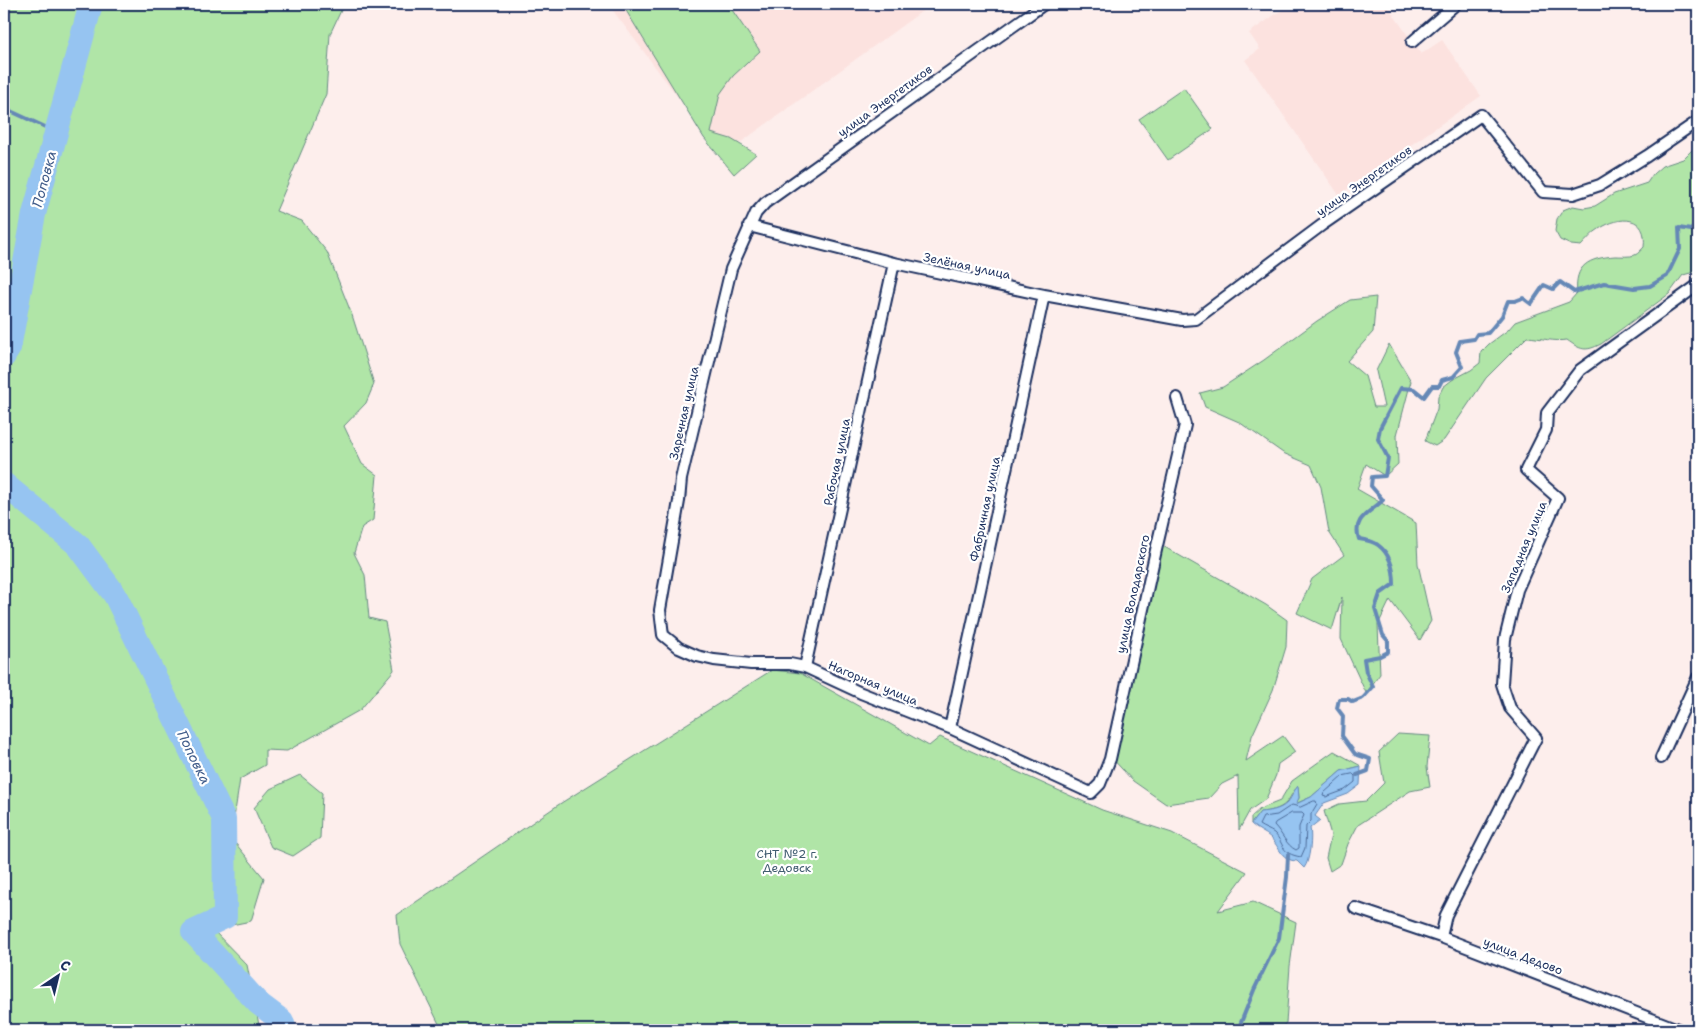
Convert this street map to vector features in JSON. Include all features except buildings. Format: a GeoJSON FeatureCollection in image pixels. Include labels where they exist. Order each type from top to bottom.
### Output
{"type":"FeatureCollection","features":[{"type":"Feature","properties":{"kind":"street","name":"улица Энергетиков"},"geometry":{"type":"LineString","coordinates":[[749,226],[756,213],[765,203],[1044,4]]}},
{"type":"Feature","properties":{"kind":"street"},"geometry":{"type":"LineString","coordinates":[[1412,42],[1456,4]]}},
{"type":"Feature","properties":{"kind":"street","name":"улица Энергетиков"},"geometry":{"type":"LineString","coordinates":[[1182,320],[1196,319],[1322,225],[1481,115],[1543,192],[1573,194],[1600,185],[1698,121]]}},
{"type":"Feature","properties":{"kind":"street","name":"Зелёная улица"},"geometry":{"type":"LineString","coordinates":[[749,226],[894,262],[1044,295],[1182,320]]}},
{"type":"Feature","properties":{"kind":"street","name":"Заречная улица"},"geometry":{"type":"LineString","coordinates":[[660,610],[679,501],[681,479],[731,269],[749,226]]}},
{"type":"Feature","properties":{"kind":"street","name":"Рабочая улица"},"geometry":{"type":"LineString","coordinates":[[805,667],[894,262]]}},
{"type":"Feature","properties":{"kind":"street","name":"Западная улица"},"geometry":{"type":"LineString","coordinates":[[1441,937],[1446,915],[1536,738],[1510,708],[1502,684],[1505,638],[1517,590],[1558,498],[1526,470],[1546,430],[1547,413],[1580,370],[1698,285]]}},
{"type":"Feature","properties":{"kind":"street","name":"Фабричная улица"},"geometry":{"type":"LineString","coordinates":[[950,728],[1044,295]]}},
{"type":"Feature","properties":{"kind":"street","name":"улица Володарского"},"geometry":{"type":"LineString","coordinates":[[1091,793],[1100,784],[1110,759],[1185,425],[1177,398]]}},
{"type":"Feature","properties":{"kind":"street","name":"Нагорная улица"},"geometry":{"type":"LineString","coordinates":[[660,610],[662,635],[679,648],[697,656],[751,664],[790,664],[805,667],[861,693],[950,728],[1091,793]]}},
{"type":"Feature","properties":{"kind":"street"},"geometry":{"type":"LineString","coordinates":[[1661,758],[1698,676]]}},
{"type":"Feature","properties":{"kind":"street","name":"улица Дедово"},"geometry":{"type":"LineString","coordinates":[[1354,908],[1441,937],[1680,1030]]}},
{"type":"Feature","properties":{"kind":"shaded area"},"geometry":{"type":"Polygon","coordinates":[[[608,4],[932,4],[722,156],[608,4]]]}},
{"type":"Feature","properties":{"kind":"shaded area"},"geometry":{"type":"Polygon","coordinates":[[[1290,4],[1386,4],[1421,54],[1442,40],[1481,96],[1339,195],[1245,60],[1260,49],[1249,33],[1290,4]]]}},
{"type":"Feature","properties":{"kind":"green space"},"geometry":{"type":"Polygon","coordinates":[[[4,4],[344,4],[330,34],[326,94],[276,211],[302,221],[327,252],[352,315],[374,384],[366,403],[344,426],[362,464],[377,475],[373,520],[362,527],[354,553],[365,575],[369,618],[385,622],[394,670],[360,710],[287,751],[265,750],[265,765],[240,779],[231,838],[264,878],[251,921],[212,929],[247,965],[260,1030],[4,1030],[4,4]]]}},
{"type":"Feature","properties":{"kind":"green space"},"geometry":{"type":"Polygon","coordinates":[[[622,4],[728,4],[760,51],[733,76],[720,94],[711,133],[731,139],[756,154],[734,174],[704,138],[622,4]]]}},
{"type":"Feature","properties":{"kind":"green space"},"geometry":{"type":"Polygon","coordinates":[[[1184,88],[1213,129],[1168,160],[1139,119],[1184,88]]]}},
{"type":"Feature","properties":{"kind":"green space"},"geometry":{"type":"Polygon","coordinates":[[[1698,144],[1698,271],[1683,275],[1669,294],[1596,347],[1583,349],[1567,340],[1527,337],[1486,378],[1444,440],[1435,446],[1425,441],[1437,409],[1438,397],[1443,387],[1480,363],[1481,352],[1489,344],[1508,330],[1515,322],[1569,302],[1577,293],[1578,276],[1581,270],[1591,261],[1606,257],[1633,256],[1644,247],[1642,229],[1631,221],[1624,220],[1607,224],[1581,246],[1571,245],[1560,240],[1555,231],[1557,219],[1563,210],[1573,206],[1584,208],[1595,206],[1614,194],[1647,183],[1662,166],[1683,159],[1698,144]]]}},
{"type":"Feature","properties":{"kind":"green space"},"geometry":{"type":"Polygon","coordinates":[[[1376,297],[1373,332],[1347,361],[1365,376],[1374,407],[1384,407],[1376,371],[1389,344],[1411,381],[1397,435],[1398,464],[1385,476],[1366,464],[1357,489],[1416,523],[1418,564],[1431,621],[1420,640],[1390,600],[1378,625],[1380,674],[1366,693],[1341,639],[1342,597],[1332,630],[1297,613],[1312,579],[1344,555],[1329,532],[1321,487],[1311,465],[1283,453],[1239,422],[1205,407],[1200,393],[1223,387],[1350,300],[1376,297]]]}},
{"type":"Feature","properties":{"kind":"green space"},"geometry":{"type":"Polygon","coordinates":[[[1161,545],[1266,605],[1287,620],[1286,647],[1273,690],[1252,736],[1246,761],[1283,736],[1295,752],[1278,764],[1276,775],[1266,799],[1250,810],[1239,830],[1238,776],[1222,784],[1209,798],[1166,804],[1133,781],[1110,756],[1161,545]]]}},
{"type":"Feature","properties":{"kind":"green space","name":"СНТ №2 г. Дедовск"},"geometry":{"type":"Polygon","coordinates":[[[772,670],[800,673],[929,746],[940,737],[1102,810],[1172,833],[1247,872],[1218,911],[1253,902],[1296,922],[1290,966],[1286,1023],[1278,1030],[442,1030],[400,944],[397,915],[558,805],[772,670]]]}},
{"type":"Feature","properties":{"kind":"green space"},"geometry":{"type":"Polygon","coordinates":[[[1398,734],[1430,736],[1427,767],[1430,787],[1410,791],[1358,825],[1348,844],[1341,864],[1330,871],[1326,858],[1331,835],[1324,811],[1339,804],[1366,801],[1384,783],[1379,752],[1398,734]]]}},
{"type":"Feature","properties":{"kind":"green space"},"geometry":{"type":"Polygon","coordinates":[[[1334,751],[1361,766],[1341,771],[1311,797],[1295,804],[1299,798],[1298,787],[1283,805],[1274,810],[1260,812],[1251,824],[1251,817],[1260,809],[1280,801],[1292,781],[1334,751]]]}},
{"type":"Feature","properties":{"kind":"green space"},"geometry":{"type":"Polygon","coordinates":[[[300,775],[322,793],[320,838],[293,856],[271,847],[254,808],[270,789],[300,775]]]}},
{"type":"Feature","properties":{"kind":"water"},"geometry":{"type":"Polygon","coordinates":[[[1361,766],[1360,785],[1348,794],[1324,803],[1315,816],[1320,820],[1310,828],[1310,849],[1304,868],[1297,861],[1288,859],[1271,838],[1251,824],[1260,812],[1275,810],[1289,801],[1298,786],[1299,798],[1296,804],[1311,797],[1341,771],[1361,766]]]}},
{"type":"Feature","properties":{"kind":"waterway","name":"Поповка"},"geometry":{"type":"LineString","coordinates":[[4,356],[9,348],[34,214],[91,4]]}},
{"type":"Feature","properties":{"kind":"waterway"},"geometry":{"type":"LineString","coordinates":[[4,108],[56,132]]}},
{"type":"Feature","properties":{"kind":"waterway"},"geometry":{"type":"LineString","coordinates":[[1357,775],[1368,771],[1370,759],[1355,754],[1342,736],[1343,716],[1337,708],[1339,699],[1348,699],[1353,702],[1363,698],[1373,687],[1366,672],[1364,659],[1380,656],[1388,652],[1388,641],[1383,635],[1375,609],[1380,594],[1394,584],[1392,568],[1386,553],[1378,545],[1359,539],[1357,532],[1360,521],[1364,516],[1383,500],[1371,486],[1372,477],[1385,476],[1388,458],[1378,439],[1380,428],[1401,388],[1414,389],[1424,397],[1432,386],[1439,386],[1442,380],[1453,377],[1462,367],[1456,352],[1460,341],[1474,339],[1477,334],[1488,333],[1502,316],[1508,301],[1523,298],[1531,304],[1544,285],[1553,289],[1560,282],[1574,292],[1604,283],[1634,288],[1650,286],[1667,276],[1680,249],[1679,228],[1691,230],[1698,223]]}},
{"type":"Feature","properties":{"kind":"waterway","name":"Поповка"},"geometry":{"type":"LineString","coordinates":[[4,484],[78,545],[115,595],[224,819],[225,917],[193,932],[258,1003],[282,1021],[285,1030]]}},
{"type":"Feature","properties":{"kind":"waterway"},"geometry":{"type":"LineString","coordinates":[[1238,1030],[1254,990],[1279,938],[1288,855]]}}]}
